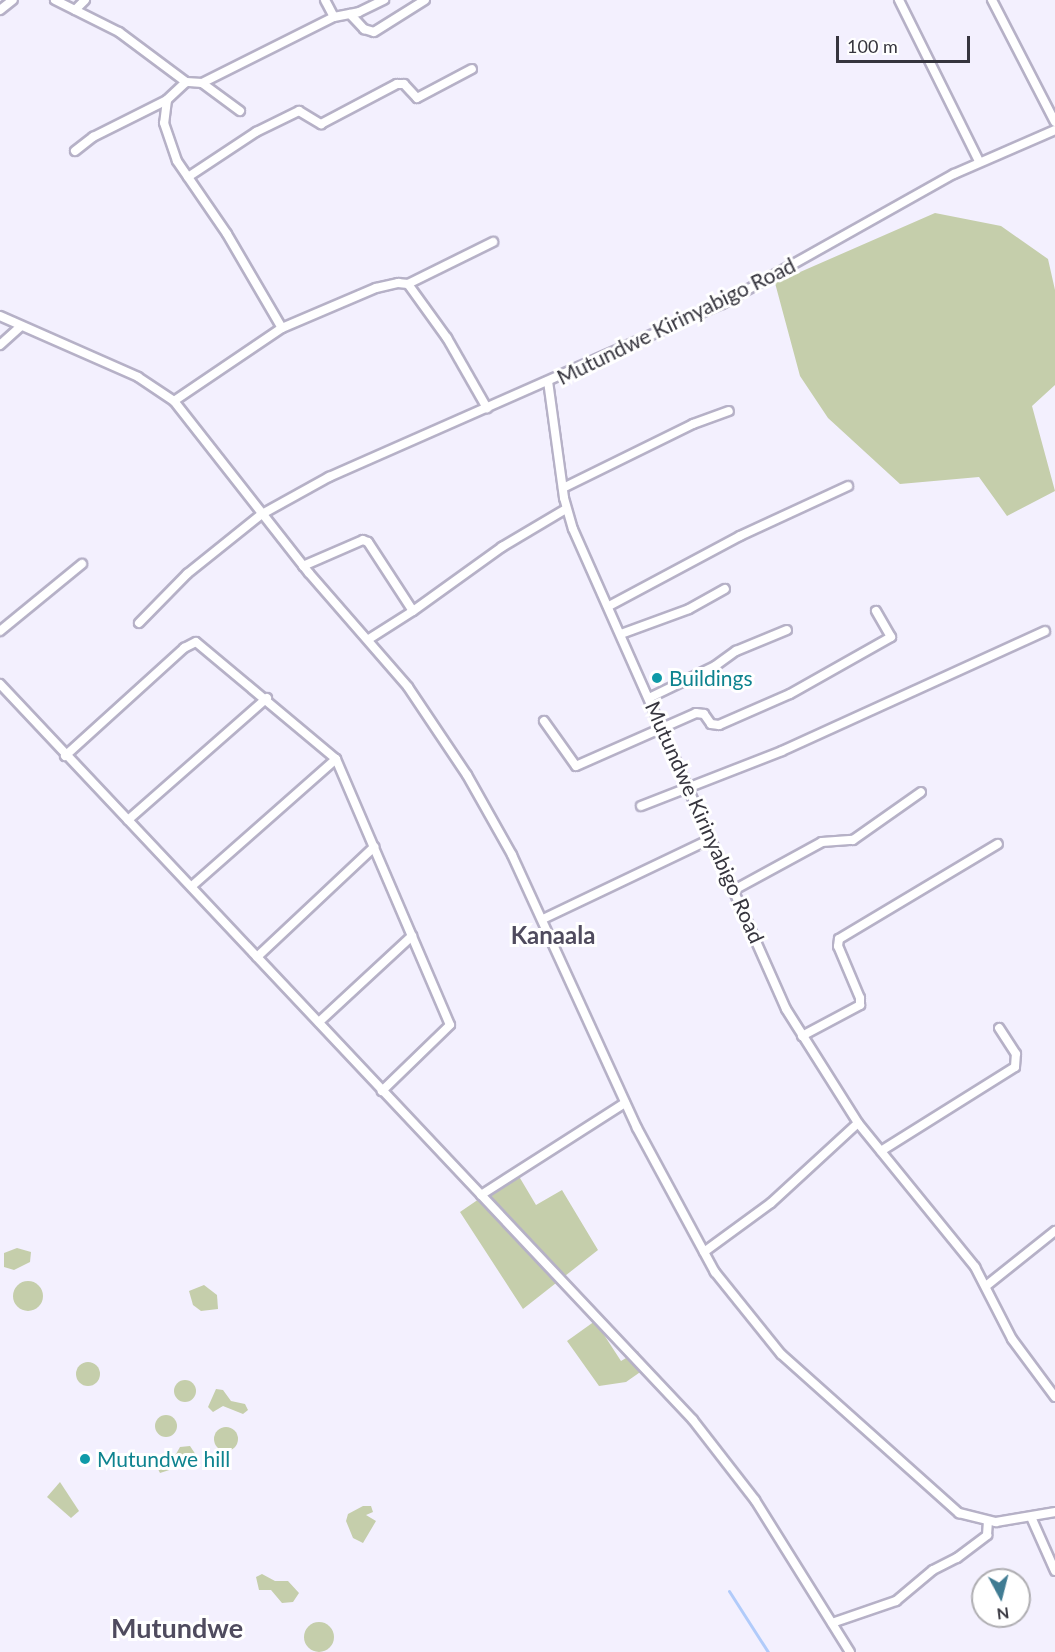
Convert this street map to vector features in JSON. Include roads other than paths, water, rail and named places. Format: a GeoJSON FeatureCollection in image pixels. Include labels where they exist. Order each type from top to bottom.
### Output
{"type":"FeatureCollection","features":[{"type":"Feature","properties":{"kind":"street"},"geometry":{"type":"LineString","coordinates":[[0,10],[13,0]]}},
{"type":"Feature","properties":{"kind":"street"},"geometry":{"type":"LineString","coordinates":[[55,0],[119,33],[186,82],[202,83],[334,17],[350,14],[384,0]]}},
{"type":"Feature","properties":{"kind":"street"},"geometry":{"type":"LineString","coordinates":[[75,10],[85,0]]}},
{"type":"Feature","properties":{"kind":"street"},"geometry":{"type":"LineString","coordinates":[[325,0],[334,17]]}},
{"type":"Feature","properties":{"kind":"street"},"geometry":{"type":"LineString","coordinates":[[350,14],[364,29],[374,32],[425,0]]}},
{"type":"Feature","properties":{"kind":"street"},"geometry":{"type":"LineString","coordinates":[[899,0],[979,161]]}},
{"type":"Feature","properties":{"kind":"street"},"geometry":{"type":"LineString","coordinates":[[992,0],[1055,122]]}},
{"type":"Feature","properties":{"kind":"street"},"geometry":{"type":"LineString","coordinates":[[188,177],[256,132],[299,111],[321,124],[397,84],[404,84],[417,98],[472,69]]}},
{"type":"Feature","properties":{"kind":"street"},"geometry":{"type":"LineString","coordinates":[[75,151],[93,137],[167,100],[186,82]]}},
{"type":"Feature","properties":{"kind":"street"},"geometry":{"type":"LineString","coordinates":[[202,83],[240,111]]}},
{"type":"Feature","properties":{"kind":"street"},"geometry":{"type":"LineString","coordinates":[[167,100],[164,123],[188,177],[227,234],[282,328]]}},
{"type":"Feature","properties":{"kind":"street","name":"Mutundwe Kirinyabigo Road"},"geometry":{"type":"LineString","coordinates":[[1055,130],[979,161],[722,304],[549,381],[566,509],[801,1036],[858,1123],[986,1286],[1012,1339],[1055,1397]]}},
{"type":"Feature","properties":{"kind":"street"},"geometry":{"type":"LineString","coordinates":[[174,401],[282,328],[376,288],[408,284],[493,242]]}},
{"type":"Feature","properties":{"kind":"street"},"geometry":{"type":"LineString","coordinates":[[408,284],[447,338],[487,408]]}},
{"type":"Feature","properties":{"kind":"street"},"geometry":{"type":"LineString","coordinates":[[0,316],[138,377],[174,401],[303,566],[369,639],[408,687],[467,775],[543,919],[625,1103],[704,1252],[743,1310],[782,1354],[958,1513],[988,1521],[1055,1512]]}},
{"type":"Feature","properties":{"kind":"street"},"geometry":{"type":"LineString","coordinates":[[0,345],[21,326]]}},
{"type":"Feature","properties":{"kind":"street"},"geometry":{"type":"LineString","coordinates":[[139,623],[187,574],[262,514],[329,477],[549,381]]}},
{"type":"Feature","properties":{"kind":"street"},"geometry":{"type":"LineString","coordinates":[[562,488],[693,424],[729,411]]}},
{"type":"Feature","properties":{"kind":"street"},"geometry":{"type":"LineString","coordinates":[[609,606],[740,536],[848,486]]}},
{"type":"Feature","properties":{"kind":"street"},"geometry":{"type":"LineString","coordinates":[[369,639],[413,612],[502,547],[566,509]]}},
{"type":"Feature","properties":{"kind":"street"},"geometry":{"type":"LineString","coordinates":[[303,566],[366,540],[413,612]]}},
{"type":"Feature","properties":{"kind":"street"},"geometry":{"type":"LineString","coordinates":[[0,631],[82,564]]}},
{"type":"Feature","properties":{"kind":"street"},"geometry":{"type":"LineString","coordinates":[[621,634],[689,609],[725,589]]}},
{"type":"Feature","properties":{"kind":"street"},"geometry":{"type":"LineString","coordinates":[[544,721],[576,766],[662,727],[701,713],[711,724],[719,725],[822,678],[891,637],[876,611]]}},
{"type":"Feature","properties":{"kind":"street"},"geometry":{"type":"LineString","coordinates":[[651,697],[715,666],[736,651],[787,630]]}},
{"type":"Feature","properties":{"kind":"street"},"geometry":{"type":"LineString","coordinates":[[641,806],[782,751],[1046,631]]}},
{"type":"Feature","properties":{"kind":"street"},"geometry":{"type":"LineString","coordinates":[[65,756],[191,644],[202,643],[336,759],[450,1025],[382,1091]]}},
{"type":"Feature","properties":{"kind":"street"},"geometry":{"type":"LineString","coordinates":[[0,684],[65,756],[192,886],[693,1420],[755,1500],[850,1652]]}},
{"type":"Feature","properties":{"kind":"street"},"geometry":{"type":"LineString","coordinates":[[128,820],[267,698]]}},
{"type":"Feature","properties":{"kind":"street"},"geometry":{"type":"LineString","coordinates":[[192,886],[336,759]]}},
{"type":"Feature","properties":{"kind":"street"},"geometry":{"type":"LineString","coordinates":[[734,890],[822,842],[853,840],[921,792]]}},
{"type":"Feature","properties":{"kind":"street"},"geometry":{"type":"LineString","coordinates":[[543,919],[711,838]]}},
{"type":"Feature","properties":{"kind":"street"},"geometry":{"type":"LineString","coordinates":[[801,1036],[860,1005],[860,998],[838,946],[839,939],[998,844]]}},
{"type":"Feature","properties":{"kind":"street"},"geometry":{"type":"LineString","coordinates":[[257,957],[374,847]]}},
{"type":"Feature","properties":{"kind":"street"},"geometry":{"type":"LineString","coordinates":[[319,1022],[412,936]]}},
{"type":"Feature","properties":{"kind":"street"},"geometry":{"type":"LineString","coordinates":[[881,1151],[1015,1067],[1016,1054],[999,1028]]}},
{"type":"Feature","properties":{"kind":"street"},"geometry":{"type":"LineString","coordinates":[[481,1195],[625,1103]]}},
{"type":"Feature","properties":{"kind":"street"},"geometry":{"type":"LineString","coordinates":[[704,1252],[771,1203],[858,1123]]}},
{"type":"Feature","properties":{"kind":"street"},"geometry":{"type":"LineString","coordinates":[[986,1286],[1055,1231]]}},
{"type":"Feature","properties":{"kind":"street"},"geometry":{"type":"LineString","coordinates":[[1031,1517],[1055,1571]]}},
{"type":"Feature","properties":{"kind":"street"},"geometry":{"type":"LineString","coordinates":[[832,1623],[896,1601],[933,1570],[957,1558],[987,1535],[988,1521]]}},
{"type":"Feature","properties":{"kind":"waterway"},"geometry":{"type":"LineString","coordinates":[[729,1591],[768,1652]]}},
{"type":"Feature","properties":{"kind":"place","name":"Buildings"},"geometry":{"type":"Point","coordinates":[657,678]}},
{"type":"Feature","properties":{"kind":"place","name":"Mutundwe hill"},"geometry":{"type":"Point","coordinates":[85,1459]}},
{"type":"Feature","properties":{"kind":"district","name":"Kanaala"},"geometry":{"type":"Point","coordinates":[553,935]}},
{"type":"Feature","properties":{"kind":"district","name":"Mutundwe"},"geometry":{"type":"Point","coordinates":[177,1628]}}]}
